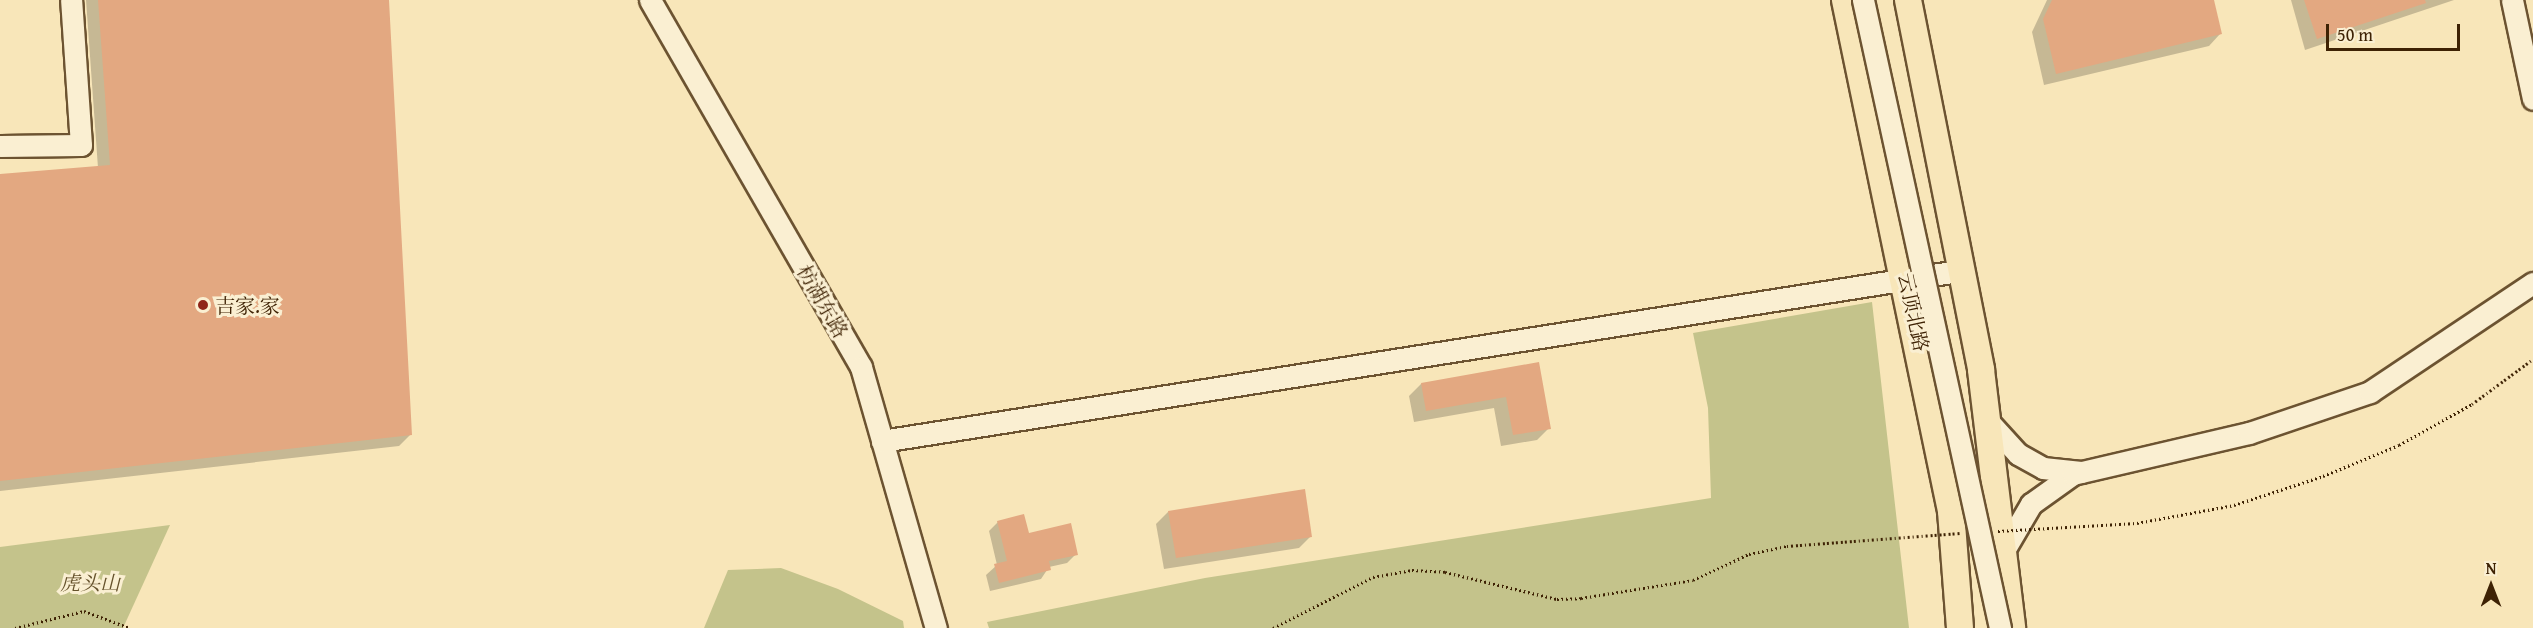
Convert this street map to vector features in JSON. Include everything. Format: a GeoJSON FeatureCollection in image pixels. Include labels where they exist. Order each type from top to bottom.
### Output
{"type":"FeatureCollection","features":[{"type":"Feature","properties":{"kind":"main road","name":"云顶北路"},"geometry":{"type":"LineString","coordinates":[[1845,0],[1907,278],[1952,511],[1960,628]]}},
{"type":"Feature","properties":{"kind":"main road"},"geometry":{"type":"LineString","coordinates":[[1908,0],[1987,419],[1996,542],[2012,628]]}},
{"type":"Feature","properties":{"kind":"street"},"geometry":{"type":"LineString","coordinates":[[0,146],[81,144],[71,0]]}},
{"type":"Feature","properties":{"kind":"street","name":"枋湖东路"},"geometry":{"type":"LineString","coordinates":[[650,0],[861,367],[936,628]]}},
{"type":"Feature","properties":{"kind":"street"},"geometry":{"type":"LineString","coordinates":[[1863,0],[2000,628]]}},
{"type":"Feature","properties":{"kind":"street"},"geometry":{"type":"LineString","coordinates":[[2512,0],[2533,99]]}},
{"type":"Feature","properties":{"kind":"street"},"geometry":{"type":"LineString","coordinates":[[882,441],[1958,271]]}},
{"type":"Feature","properties":{"kind":"street"},"geometry":{"type":"LineString","coordinates":[[1987,419],[2018,454],[2043,468],[2081,472],[2249,433],[2370,392],[2533,283]]}},
{"type":"Feature","properties":{"kind":"street"},"geometry":{"type":"LineString","coordinates":[[1996,542],[2031,504],[2081,472]]}},
{"type":"Feature","properties":{"kind":"path"},"geometry":{"type":"LineString","coordinates":[[1996,542],[2137,523],[2245,501],[2399,445],[2472,404],[2533,359]]}},
{"type":"Feature","properties":{"kind":"path"},"geometry":{"type":"LineString","coordinates":[[1273,628],[1373,577],[1412,570],[1445,572],[1557,599],[1581,598],[1694,580],[1749,554],[1786,546],[1974,532]]}},
{"type":"Feature","properties":{"kind":"path"},"geometry":{"type":"LineString","coordinates":[[15,628],[84,611],[130,628]]}},
{"type":"Feature","properties":{"kind":"green space"},"geometry":{"type":"Polygon","coordinates":[[[1872,302],[1909,628],[989,628],[987,622],[1205,578],[1711,498],[1708,408],[1693,333],[1872,302]]]}},
{"type":"Feature","properties":{"kind":"green space","name":"虎头山"},"geometry":{"type":"Polygon","coordinates":[[[170,525],[123,628],[0,628],[0,547],[170,525]]]}},
{"type":"Feature","properties":{"kind":"green space"},"geometry":{"type":"Polygon","coordinates":[[[781,568],[838,589],[903,621],[904,628],[704,628],[728,570],[781,568]]]}},
{"type":"Feature","properties":{"kind":"building","name":"吉家.家"},"geometry":{"type":"Polygon","coordinates":[[[98,0],[389,0],[412,435],[0,481],[0,174],[110,165],[98,0]]]}},
{"type":"Feature","properties":{"kind":"building"},"geometry":{"type":"Polygon","coordinates":[[[2052,0],[2214,0],[2222,34],[2056,74],[2043,19],[2052,0]]]}},
{"type":"Feature","properties":{"kind":"building"},"geometry":{"type":"Polygon","coordinates":[[[2304,0],[2425,0],[2426,3],[2317,39],[2304,0]]]}},
{"type":"Feature","properties":{"kind":"building"},"geometry":{"type":"Polygon","coordinates":[[[1539,362],[1551,429],[1513,435],[1506,397],[1426,411],[1421,383],[1539,362]]]}},
{"type":"Feature","properties":{"kind":"building"},"geometry":{"type":"Polygon","coordinates":[[[1305,489],[1312,537],[1176,558],[1168,511],[1305,489]]]}},
{"type":"Feature","properties":{"kind":"building"},"geometry":{"type":"Polygon","coordinates":[[[1024,514],[1029,533],[1071,523],[1078,555],[1049,561],[1051,570],[999,583],[994,564],[1007,561],[997,521],[1024,514]]]}},
{"type":"Feature","properties":{"kind":"place","name":"吉家.家"},"geometry":{"type":"Point","coordinates":[203,305]}}]}
